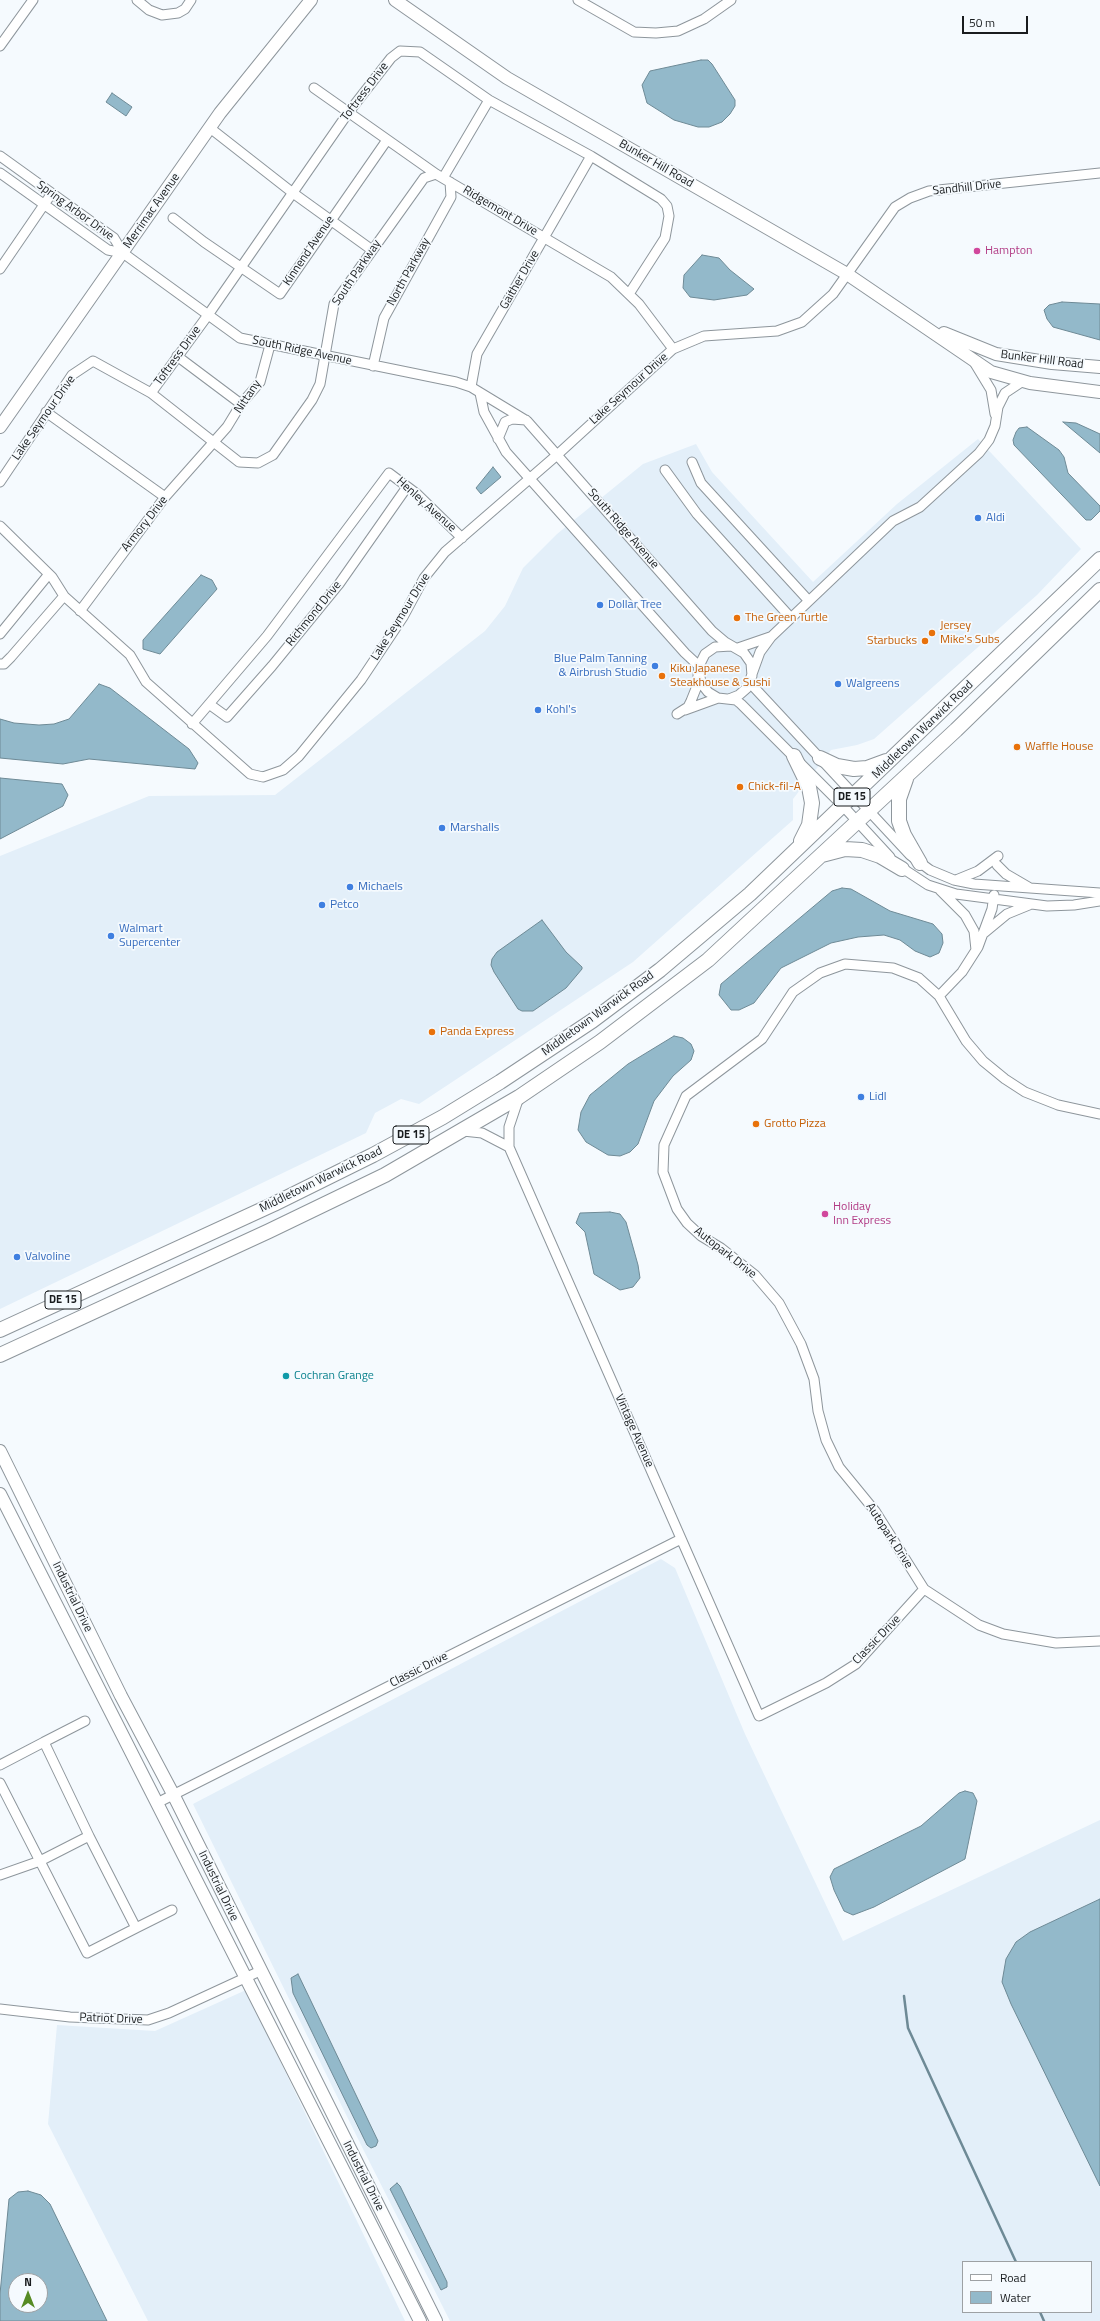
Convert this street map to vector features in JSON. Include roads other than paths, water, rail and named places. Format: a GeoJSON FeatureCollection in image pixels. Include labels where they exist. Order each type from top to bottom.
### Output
{"type":"FeatureCollection","features":[{"type":"Feature","properties":{"kind":"main road","name":"Middletown Warwick Road"},"geometry":{"type":"LineString","coordinates":[[0,1330],[325,1180],[443,1117],[540,1056],[605,1012],[706,931],[795,852],[1100,559]]}},
{"type":"Feature","properties":{"kind":"main road","name":"Middletown Warwick Road"},"geometry":{"type":"LineString","coordinates":[[1,1355],[385,1175],[463,1131],[519,1097],[600,1042],[702,964],[869,811],[1100,590]]}},
{"type":"Feature","properties":{"kind":"main road"},"geometry":{"type":"LineString","coordinates":[[794,756],[809,787],[812,807],[809,825],[795,852]]}},
{"type":"Feature","properties":{"kind":"main road"},"geometry":{"type":"LineString","coordinates":[[820,758],[837,766],[854,769],[867,768],[892,759]]}},
{"type":"Feature","properties":{"kind":"main road"},"geometry":{"type":"LineString","coordinates":[[911,771],[900,795],[899,821],[904,835],[920,863]]}},
{"type":"Feature","properties":{"kind":"main road"},"geometry":{"type":"LineString","coordinates":[[822,855],[845,849],[862,850],[880,856],[902,869]]}},
{"type":"Feature","properties":{"kind":"street"},"geometry":{"type":"LineString","coordinates":[[0,46],[33,0]]}},
{"type":"Feature","properties":{"kind":"street"},"geometry":{"type":"LineString","coordinates":[[137,0],[149,10],[162,15],[172,15],[185,9],[191,0]]}},
{"type":"Feature","properties":{"kind":"street","name":"Merrimac Avenue"},"geometry":{"type":"LineString","coordinates":[[0,427],[210,128],[311,0]]}},
{"type":"Feature","properties":{"kind":"street","name":"Bunker Hill Road"},"geometry":{"type":"LineString","coordinates":[[395,0],[508,78],[847,274],[991,372],[1023,381],[1100,392]]}},
{"type":"Feature","properties":{"kind":"street"},"geometry":{"type":"LineString","coordinates":[[578,0],[634,32],[656,33],[678,31],[704,19],[731,0]]}},
{"type":"Feature","properties":{"kind":"street","name":"Toftress Drive"},"geometry":{"type":"LineString","coordinates":[[151,392],[208,315],[348,113],[391,58],[400,51],[420,52],[489,100],[591,156],[661,199],[667,206],[668,225],[665,238],[629,294]]}},
{"type":"Feature","properties":{"kind":"street","name":"Ridgemont Drive"},"geometry":{"type":"LineString","coordinates":[[314,88],[443,178],[611,277],[629,294],[673,348]]}},
{"type":"Feature","properties":{"kind":"street"},"geometry":{"type":"LineString","coordinates":[[443,178],[489,100]]}},
{"type":"Feature","properties":{"kind":"street"},"geometry":{"type":"LineString","coordinates":[[210,128],[293,193],[372,250]]}},
{"type":"Feature","properties":{"kind":"street","name":"Kinnend Avenue"},"geometry":{"type":"LineString","coordinates":[[173,218],[204,242],[280,294],[387,140]]}},
{"type":"Feature","properties":{"kind":"street","name":"Spring Arbor Drive"},"geometry":{"type":"LineString","coordinates":[[0,156],[114,238],[123,253]]}},
{"type":"Feature","properties":{"kind":"street","name":"Gaither Drive"},"geometry":{"type":"LineString","coordinates":[[471,387],[477,354],[591,156]]}},
{"type":"Feature","properties":{"kind":"street","name":"Spring Arbor Drive"},"geometry":{"type":"LineString","coordinates":[[0,173],[44,206],[108,250],[123,253]]}},
{"type":"Feature","properties":{"kind":"street","name":"Sandhill Drive"},"geometry":{"type":"LineString","coordinates":[[847,274],[895,207],[910,198],[929,191],[1100,173]]}},
{"type":"Feature","properties":{"kind":"street","name":"South Parkway"},"geometry":{"type":"LineString","coordinates":[[214,442],[239,462],[249,464],[258,463],[273,454],[312,400],[320,384],[334,304],[424,178],[443,178]]}},
{"type":"Feature","properties":{"kind":"street","name":"North Parkway"},"geometry":{"type":"LineString","coordinates":[[373,366],[384,318],[451,197],[443,178]]}},
{"type":"Feature","properties":{"kind":"street"},"geometry":{"type":"LineString","coordinates":[[0,269],[52,193]]}},
{"type":"Feature","properties":{"kind":"street","name":"South Ridge Avenue"},"geometry":{"type":"LineString","coordinates":[[123,253],[240,338],[456,382],[471,387],[527,420],[712,630],[736,647],[749,659],[751,679],[820,758],[910,855],[920,863],[941,875],[954,880],[995,886],[1100,893]]}},
{"type":"Feature","properties":{"kind":"street","name":"Lake Seymour Drive"},"geometry":{"type":"LineString","coordinates":[[0,526],[49,574],[64,596],[130,655],[146,682],[250,774],[263,777],[284,770],[299,756],[361,680],[403,617],[424,578],[445,552],[557,455],[673,348],[704,336],[777,331],[802,322],[833,294],[847,274]]}},
{"type":"Feature","properties":{"kind":"street","name":"Bunker Hill Road"},"geometry":{"type":"LineString","coordinates":[[919,322],[970,345],[996,354],[1033,361],[1100,367]]}},
{"type":"Feature","properties":{"kind":"street","name":"Nittany"},"geometry":{"type":"LineString","coordinates":[[214,442],[237,413],[241,404],[260,382],[270,345]]}},
{"type":"Feature","properties":{"kind":"street"},"geometry":{"type":"LineString","coordinates":[[178,356],[241,404]]}},
{"type":"Feature","properties":{"kind":"street"},"geometry":{"type":"LineString","coordinates":[[972,360],[991,390],[996,417]]}},
{"type":"Feature","properties":{"kind":"street","name":"Lake Seymour Drive"},"geometry":{"type":"LineString","coordinates":[[0,482],[72,375],[93,361],[151,392],[214,442]]}},
{"type":"Feature","properties":{"kind":"street"},"geometry":{"type":"LineString","coordinates":[[729,699],[742,693],[751,679],[760,652],[771,637],[893,521],[920,507],[979,453],[989,440],[998,407],[1006,393],[1023,381]]}},
{"type":"Feature","properties":{"kind":"street"},"geometry":{"type":"LineString","coordinates":[[480,393],[484,412],[506,452],[699,668],[703,687],[718,698]]}},
{"type":"Feature","properties":{"kind":"street"},"geometry":{"type":"LineString","coordinates":[[46,412],[165,497]]}},
{"type":"Feature","properties":{"kind":"street"},"geometry":{"type":"LineString","coordinates":[[498,439],[505,422],[512,419],[527,420]]}},
{"type":"Feature","properties":{"kind":"street","name":"Armory Drive"},"geometry":{"type":"LineString","coordinates":[[80,611],[165,497],[214,442]]}},
{"type":"Feature","properties":{"kind":"street"},"geometry":{"type":"LineString","coordinates":[[692,462],[701,483],[809,601]]}},
{"type":"Feature","properties":{"kind":"street"},"geometry":{"type":"LineString","coordinates":[[665,470],[697,514],[791,618]]}},
{"type":"Feature","properties":{"kind":"street","name":"Henley Avenue"},"geometry":{"type":"LineString","coordinates":[[389,473],[444,519],[462,538]]}},
{"type":"Feature","properties":{"kind":"street","name":"Richmond Drive"},"geometry":{"type":"LineString","coordinates":[[192,724],[267,636],[389,473]]}},
{"type":"Feature","properties":{"kind":"street","name":"Richmond Drive"},"geometry":{"type":"LineString","coordinates":[[209,704],[226,717],[272,666],[339,584],[407,487]]}},
{"type":"Feature","properties":{"kind":"street"},"geometry":{"type":"LineString","coordinates":[[0,634],[49,574]]}},
{"type":"Feature","properties":{"kind":"street"},"geometry":{"type":"LineString","coordinates":[[0,664],[4,664],[64,596]]}},
{"type":"Feature","properties":{"kind":"street"},"geometry":{"type":"LineString","coordinates":[[771,637],[736,647],[723,645],[711,649],[704,657],[699,668],[697,686],[688,707],[677,714],[718,698],[729,699],[741,704],[843,806],[902,869],[915,878],[939,889],[993,900],[1031,904],[1074,906],[1100,901]]}},
{"type":"Feature","properties":{"kind":"street"},"geometry":{"type":"LineString","coordinates":[[954,880],[978,871],[997,860],[1006,874],[1031,889]]}},
{"type":"Feature","properties":{"kind":"street"},"geometry":{"type":"LineString","coordinates":[[939,996],[962,972],[976,950],[983,934],[993,900],[995,886]]}},
{"type":"Feature","properties":{"kind":"street"},"geometry":{"type":"LineString","coordinates":[[939,889],[965,916],[974,931],[976,950]]}},
{"type":"Feature","properties":{"kind":"street"},"geometry":{"type":"LineString","coordinates":[[983,934],[1007,914],[1031,904]]}},
{"type":"Feature","properties":{"kind":"street","name":"Autopark Drive"},"geometry":{"type":"LineString","coordinates":[[1100,1114],[1058,1105],[1025,1092],[1005,1079],[983,1061],[966,1042],[939,996],[918,978],[893,968],[845,964],[820,974],[794,992],[762,1039],[686,1096],[664,1145],[663,1172],[677,1209],[686,1223],[701,1236],[721,1248],[755,1275],[779,1303],[798,1335],[804,1351],[814,1379],[818,1411],[826,1440],[839,1467],[875,1511],[924,1589],[979,1626],[1003,1634],[1056,1643],[1100,1641]]}},
{"type":"Feature","properties":{"kind":"street","name":"Vintage Avenue"},"geometry":{"type":"LineString","coordinates":[[519,1097],[508,1127],[508,1146],[759,1716]]}},
{"type":"Feature","properties":{"kind":"street"},"geometry":{"type":"LineString","coordinates":[[463,1131],[482,1133],[508,1146]]}},
{"type":"Feature","properties":{"kind":"street","name":"Industrial Drive"},"geometry":{"type":"LineString","coordinates":[[0,1451],[121,1696],[173,1794],[436,2321]]}},
{"type":"Feature","properties":{"kind":"street","name":"Industrial Drive"},"geometry":{"type":"LineString","coordinates":[[0,1494],[420,2321]]}},
{"type":"Feature","properties":{"kind":"street","name":"Classic Drive"},"geometry":{"type":"LineString","coordinates":[[157,1802],[681,1539]]}},
{"type":"Feature","properties":{"kind":"street","name":"Classic Drive"},"geometry":{"type":"LineString","coordinates":[[759,1716],[826,1683],[856,1664],[924,1589]]}},
{"type":"Feature","properties":{"kind":"street"},"geometry":{"type":"LineString","coordinates":[[0,1765],[85,1721]]}},
{"type":"Feature","properties":{"kind":"street"},"geometry":{"type":"LineString","coordinates":[[44,1742],[89,1836],[136,1928]]}},
{"type":"Feature","properties":{"kind":"street"},"geometry":{"type":"LineString","coordinates":[[0,1783],[86,1953],[172,1910]]}},
{"type":"Feature","properties":{"kind":"street"},"geometry":{"type":"LineString","coordinates":[[0,1875],[40,1861],[89,1836]]}},
{"type":"Feature","properties":{"kind":"street","name":"Patriot Drive"},"geometry":{"type":"LineString","coordinates":[[0,2009],[70,2017],[148,2020],[169,2013],[260,1971]]}},
{"type":"Feature","properties":{"kind":"water"},"geometry":{"type":"Polygon","coordinates":[[[701,60],[708,60],[712,64],[735,100],[735,106],[722,122],[709,127],[698,127],[674,120],[647,103],[642,85],[650,71],[701,60]]]}},
{"type":"Feature","properties":{"kind":"water"},"geometry":{"type":"Polygon","coordinates":[[[112,93],[132,107],[126,116],[106,102],[112,93]]]}},
{"type":"Feature","properties":{"kind":"water"},"geometry":{"type":"Polygon","coordinates":[[[702,255],[719,258],[730,270],[754,289],[747,295],[714,300],[690,297],[683,288],[684,275],[702,255]]]}},
{"type":"Feature","properties":{"kind":"water"},"geometry":{"type":"Polygon","coordinates":[[[1062,302],[1100,304],[1100,340],[1053,327],[1047,319],[1044,310],[1049,305],[1062,302]]]}},
{"type":"Feature","properties":{"kind":"water"},"geometry":{"type":"Polygon","coordinates":[[[1063,422],[1076,423],[1100,434],[1100,453],[1063,422]]]}},
{"type":"Feature","properties":{"kind":"water"},"geometry":{"type":"Polygon","coordinates":[[[1027,427],[1059,450],[1064,457],[1068,473],[1100,506],[1100,511],[1091,520],[1086,520],[1014,445],[1013,440],[1016,432],[1019,428],[1027,427]]]}},
{"type":"Feature","properties":{"kind":"water"},"geometry":{"type":"Polygon","coordinates":[[[493,467],[501,477],[481,494],[476,488],[493,467]]]}},
{"type":"Feature","properties":{"kind":"water"},"geometry":{"type":"Polygon","coordinates":[[[201,575],[212,580],[217,589],[160,654],[143,649],[143,640],[201,575]]]}},
{"type":"Feature","properties":{"kind":"water"},"geometry":{"type":"Polygon","coordinates":[[[99,684],[110,688],[189,749],[198,763],[195,769],[89,759],[63,764],[0,758],[0,719],[14,723],[39,725],[54,724],[69,719],[99,684]]]}},
{"type":"Feature","properties":{"kind":"water"},"geometry":{"type":"Polygon","coordinates":[[[0,778],[62,784],[68,795],[63,806],[0,839],[0,778]]]}},
{"type":"Feature","properties":{"kind":"water"},"geometry":{"type":"Polygon","coordinates":[[[842,888],[851,889],[890,911],[933,924],[942,934],[943,943],[939,953],[930,957],[915,951],[900,940],[884,935],[858,937],[831,943],[781,968],[754,1003],[739,1010],[731,1010],[719,995],[721,984],[832,891],[842,888]]]}},
{"type":"Feature","properties":{"kind":"water"},"geometry":{"type":"Polygon","coordinates":[[[542,920],[566,952],[582,967],[582,969],[566,988],[533,1011],[522,1011],[518,1009],[494,972],[491,965],[492,959],[497,952],[542,920]]]}},
{"type":"Feature","properties":{"kind":"water"},"geometry":{"type":"Polygon","coordinates":[[[674,1036],[683,1038],[691,1044],[694,1051],[691,1060],[673,1076],[654,1101],[638,1144],[630,1152],[620,1156],[608,1155],[586,1142],[578,1130],[581,1112],[590,1095],[628,1064],[674,1036]]]}},
{"type":"Feature","properties":{"kind":"water"},"geometry":{"type":"Polygon","coordinates":[[[610,1212],[620,1214],[626,1222],[638,1265],[640,1278],[633,1287],[620,1290],[594,1274],[585,1232],[576,1223],[580,1213],[610,1212]]]}},
{"type":"Feature","properties":{"kind":"water"},"geometry":{"type":"Polygon","coordinates":[[[965,1791],[973,1793],[977,1801],[965,1859],[874,1907],[853,1915],[844,1911],[834,1890],[830,1877],[834,1869],[921,1826],[959,1793],[965,1791]]]}},
{"type":"Feature","properties":{"kind":"water"},"geometry":{"type":"Polygon","coordinates":[[[1100,1899],[1100,2186],[1011,2004],[1002,1982],[1006,1959],[1016,1942],[1030,1932],[1100,1899]]]}},
{"type":"Feature","properties":{"kind":"water"},"geometry":{"type":"Polygon","coordinates":[[[298,1974],[378,2141],[376,2146],[371,2148],[367,2145],[293,1993],[291,1978],[298,1974]]]}},
{"type":"Feature","properties":{"kind":"water"},"geometry":{"type":"Polygon","coordinates":[[[397,2183],[400,2186],[447,2282],[447,2287],[441,2290],[390,2189],[397,2183]]]}},
{"type":"Feature","properties":{"kind":"water"},"geometry":{"type":"Polygon","coordinates":[[[28,2191],[41,2195],[50,2204],[107,2321],[0,2321],[0,2294],[9,2199],[18,2192],[28,2191]]]}},
{"type":"Feature","properties":{"kind":"waterway"},"geometry":{"type":"LineString","coordinates":[[904,1996],[908,2028],[1016,2261]]}},
{"type":"Feature","properties":{"kind":"waterway"},"geometry":{"type":"LineString","coordinates":[[1040,2313],[1044,2321]]}},
{"type":"Feature","properties":{"kind":"place","name":"Hampton"},"geometry":{"type":"Point","coordinates":[977,251]}},
{"type":"Feature","properties":{"kind":"place","name":"Aldi"},"geometry":{"type":"Point","coordinates":[978,518]}},
{"type":"Feature","properties":{"kind":"place","name":"Dollar Tree"},"geometry":{"type":"Point","coordinates":[600,605]}},
{"type":"Feature","properties":{"kind":"place","name":"The Green Turtle"},"geometry":{"type":"Point","coordinates":[737,618]}},
{"type":"Feature","properties":{"kind":"place","name":"Jersey Mike's Subs"},"geometry":{"type":"Point","coordinates":[932,633]}},
{"type":"Feature","properties":{"kind":"place","name":"Starbucks"},"geometry":{"type":"Point","coordinates":[925,641]}},
{"type":"Feature","properties":{"kind":"place","name":"Blue Palm Tanning & Airbrush Studio"},"geometry":{"type":"Point","coordinates":[655,666]}},
{"type":"Feature","properties":{"kind":"place","name":"Kiku Japanese Steakhouse & Sushi"},"geometry":{"type":"Point","coordinates":[662,676]}},
{"type":"Feature","properties":{"kind":"place","name":"Walgreens"},"geometry":{"type":"Point","coordinates":[838,684]}},
{"type":"Feature","properties":{"kind":"place","name":"Kohl's"},"geometry":{"type":"Point","coordinates":[538,710]}},
{"type":"Feature","properties":{"kind":"place","name":"Waffle House"},"geometry":{"type":"Point","coordinates":[1017,747]}},
{"type":"Feature","properties":{"kind":"place","name":"Chick-fil-A"},"geometry":{"type":"Point","coordinates":[740,787]}},
{"type":"Feature","properties":{"kind":"place","name":"Marshalls"},"geometry":{"type":"Point","coordinates":[442,828]}},
{"type":"Feature","properties":{"kind":"place","name":"Michaels"},"geometry":{"type":"Point","coordinates":[350,887]}},
{"type":"Feature","properties":{"kind":"place","name":"Petco"},"geometry":{"type":"Point","coordinates":[322,905]}},
{"type":"Feature","properties":{"kind":"place","name":"Walmart Supercenter"},"geometry":{"type":"Point","coordinates":[111,936]}},
{"type":"Feature","properties":{"kind":"place","name":"Panda Express"},"geometry":{"type":"Point","coordinates":[432,1032]}},
{"type":"Feature","properties":{"kind":"place","name":"Lidl"},"geometry":{"type":"Point","coordinates":[861,1097]}},
{"type":"Feature","properties":{"kind":"place","name":"Grotto Pizza"},"geometry":{"type":"Point","coordinates":[756,1124]}},
{"type":"Feature","properties":{"kind":"place","name":"Holiday Inn Express"},"geometry":{"type":"Point","coordinates":[825,1214]}},
{"type":"Feature","properties":{"kind":"place","name":"Valvoline"},"geometry":{"type":"Point","coordinates":[17,1257]}},
{"type":"Feature","properties":{"kind":"place","name":"Cochran Grange"},"geometry":{"type":"Point","coordinates":[286,1376]}}]}
